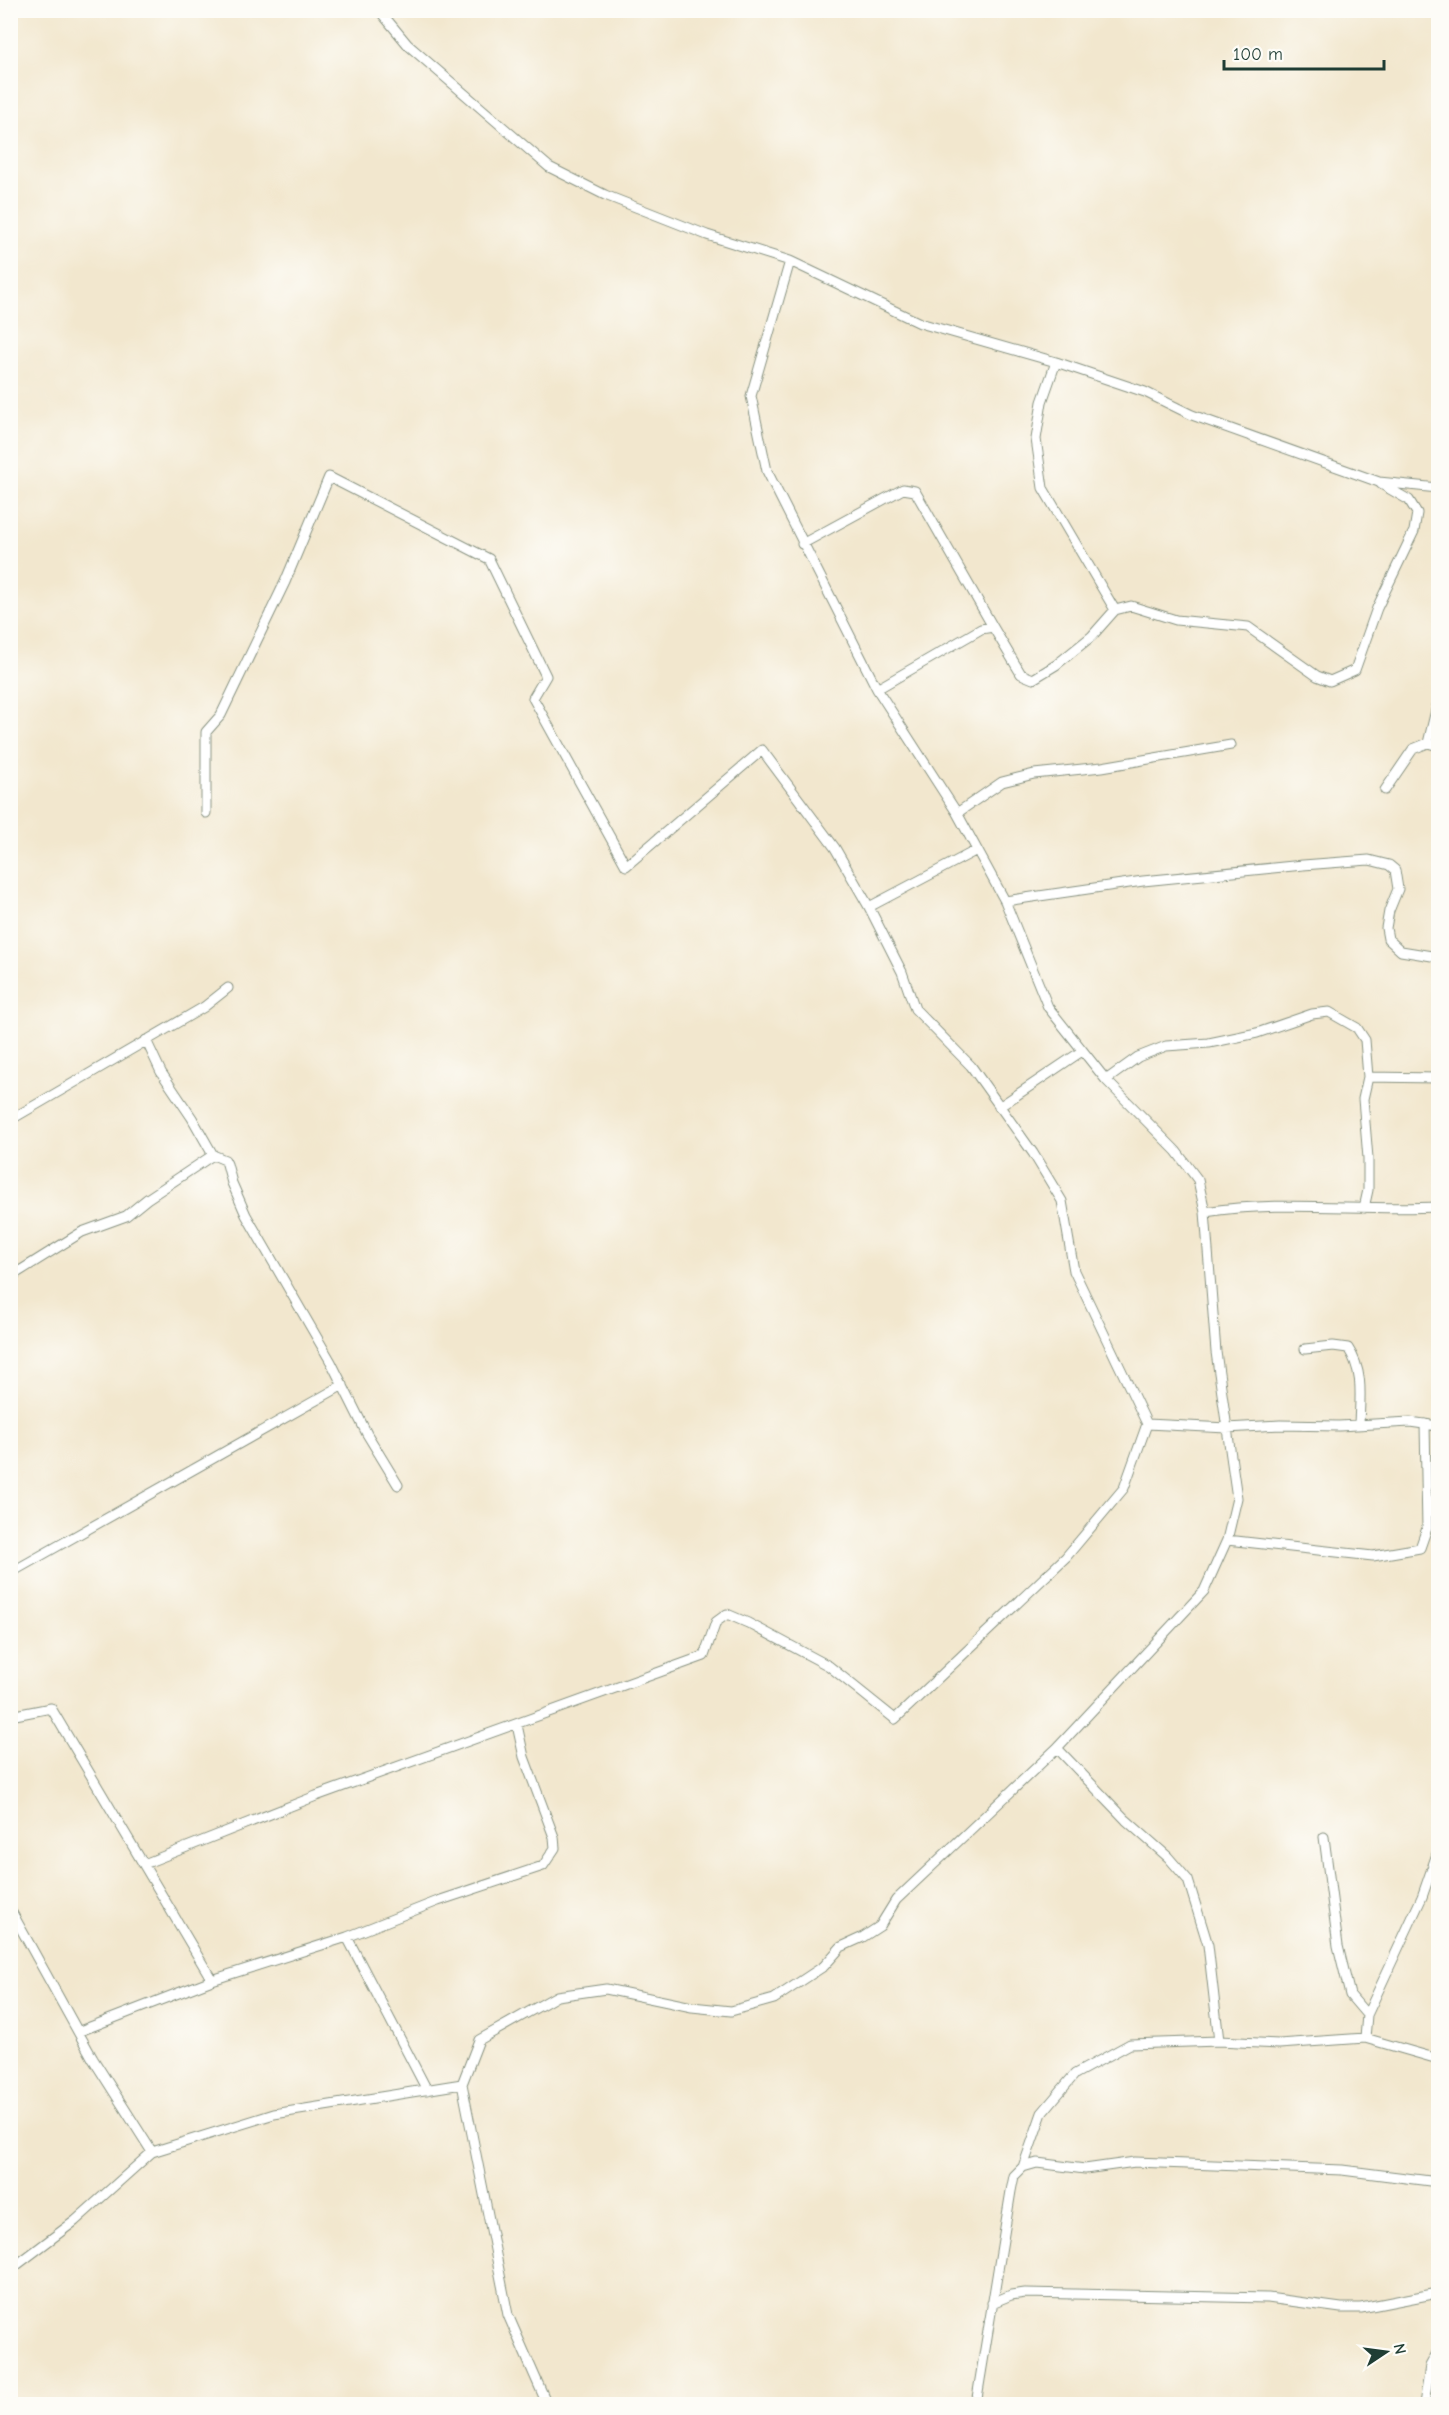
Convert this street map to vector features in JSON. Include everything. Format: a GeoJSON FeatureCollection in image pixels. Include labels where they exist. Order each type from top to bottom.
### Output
{"type":"FeatureCollection","features":[{"type":"Feature","properties":{"kind":"street"},"geometry":{"type":"LineString","coordinates":[[379,10],[408,45],[549,167],[605,195],[707,235],[790,261],[920,323],[1056,362],[1145,392],[1192,416],[1379,482],[1408,500],[1417,513],[1414,531],[1377,608],[1355,670],[1330,681],[1317,676],[1248,627],[1176,620],[1131,606],[1115,610],[1092,636],[1033,680],[1021,674],[915,491],[903,489],[802,544]]}},
{"type":"Feature","properties":{"kind":"street"},"geometry":{"type":"LineString","coordinates":[[547,2404],[508,2315],[462,2084],[479,2040],[557,1996],[606,1989],[675,2004],[731,2011],[774,1999],[824,1966],[841,1947],[880,1926],[896,1900],[1057,1748],[1204,1591],[1227,1539],[1237,1498],[1216,1352],[1205,1212],[1198,1180],[1176,1151],[1106,1080],[1048,1007],[1005,901],[975,851],[957,813],[877,688],[767,471],[751,396],[790,261]]}},
{"type":"Feature","properties":{"kind":"street"},"geometry":{"type":"LineString","coordinates":[[1056,362],[1042,402],[1036,439],[1043,488],[1115,610]]}},
{"type":"Feature","properties":{"kind":"street"},"geometry":{"type":"LineString","coordinates":[[144,1864],[316,1796],[704,1656],[716,1622],[726,1614],[748,1623],[828,1666],[895,1719],[1066,1557],[1124,1488],[1147,1424],[1074,1271],[1062,1201],[1033,1154],[971,1066],[915,1009],[903,972],[835,848],[762,750],[626,866],[532,698],[546,676],[489,559],[329,477],[285,582],[221,715],[206,732],[206,813]]}},
{"type":"Feature","properties":{"kind":"street"},"geometry":{"type":"LineString","coordinates":[[1379,482],[1438,488]]}},
{"type":"Feature","properties":{"kind":"street"},"geometry":{"type":"LineString","coordinates":[[877,688],[981,628],[993,627]]}},
{"type":"Feature","properties":{"kind":"street"},"geometry":{"type":"LineString","coordinates":[[1428,743],[1438,702]]}},
{"type":"Feature","properties":{"kind":"street"},"geometry":{"type":"LineString","coordinates":[[1385,790],[1413,748],[1428,743],[1438,746]]}},
{"type":"Feature","properties":{"kind":"street"},"geometry":{"type":"LineString","coordinates":[[957,813],[1002,782],[1034,774],[1102,766],[1231,745]]}},
{"type":"Feature","properties":{"kind":"street"},"geometry":{"type":"LineString","coordinates":[[869,907],[975,851]]}},
{"type":"Feature","properties":{"kind":"street"},"geometry":{"type":"LineString","coordinates":[[1005,901],[1143,881],[1369,860],[1395,870],[1398,889],[1389,911],[1386,928],[1388,939],[1401,951],[1438,957]]}},
{"type":"Feature","properties":{"kind":"street"},"geometry":{"type":"LineString","coordinates":[[10,1120],[204,1006],[228,988]]}},
{"type":"Feature","properties":{"kind":"street"},"geometry":{"type":"LineString","coordinates":[[1106,1080],[1138,1057],[1166,1046],[1209,1043],[1257,1033],[1312,1014],[1329,1012],[1357,1028],[1365,1040],[1368,1077],[1363,1099],[1368,1190],[1364,1208]]}},
{"type":"Feature","properties":{"kind":"street"},"geometry":{"type":"LineString","coordinates":[[146,1040],[161,1072],[192,1118],[213,1155],[225,1160],[246,1215],[343,1385],[367,1434],[398,1485]]}},
{"type":"Feature","properties":{"kind":"street"},"geometry":{"type":"LineString","coordinates":[[999,1107],[1082,1051]]}},
{"type":"Feature","properties":{"kind":"street"},"geometry":{"type":"LineString","coordinates":[[1368,1077],[1438,1078]]}},
{"type":"Feature","properties":{"kind":"street"},"geometry":{"type":"LineString","coordinates":[[10,1277],[82,1232],[126,1216],[147,1199],[213,1155]]}},
{"type":"Feature","properties":{"kind":"street"},"geometry":{"type":"LineString","coordinates":[[1205,1212],[1233,1207],[1438,1208]]}},
{"type":"Feature","properties":{"kind":"street"},"geometry":{"type":"LineString","coordinates":[[1305,1349],[1333,1346],[1348,1348],[1356,1360],[1360,1376],[1359,1424]]}},
{"type":"Feature","properties":{"kind":"street"},"geometry":{"type":"LineString","coordinates":[[10,1573],[343,1385]]}},
{"type":"Feature","properties":{"kind":"street"},"geometry":{"type":"LineString","coordinates":[[1147,1424],[1227,1428],[1410,1422],[1438,1426]]}},
{"type":"Feature","properties":{"kind":"street"},"geometry":{"type":"LineString","coordinates":[[1227,1539],[1373,1556],[1420,1548],[1427,1528],[1425,1424]]}},
{"type":"Feature","properties":{"kind":"street"},"geometry":{"type":"LineString","coordinates":[[1427,1528],[1438,1527]]}},
{"type":"Feature","properties":{"kind":"street"},"geometry":{"type":"LineString","coordinates":[[10,1716],[51,1708],[212,1980]]}},
{"type":"Feature","properties":{"kind":"street"},"geometry":{"type":"LineString","coordinates":[[80,2031],[212,1980],[348,1937],[438,1901],[543,1866],[555,1848],[554,1837],[524,1757],[518,1725]]}},
{"type":"Feature","properties":{"kind":"street"},"geometry":{"type":"LineString","coordinates":[[1057,1748],[1126,1820],[1168,1857],[1188,1880],[1208,1946],[1219,2041]]}},
{"type":"Feature","properties":{"kind":"street"},"geometry":{"type":"LineString","coordinates":[[1324,1837],[1338,1946],[1350,1995],[1367,2015]]}},
{"type":"Feature","properties":{"kind":"street"},"geometry":{"type":"LineString","coordinates":[[1365,2038],[1367,2015],[1422,1898],[1438,1851]]}},
{"type":"Feature","properties":{"kind":"street"},"geometry":{"type":"LineString","coordinates":[[10,1909],[80,2031],[93,2059],[152,2152]]}},
{"type":"Feature","properties":{"kind":"street"},"geometry":{"type":"LineString","coordinates":[[348,1937],[427,2090]]}},
{"type":"Feature","properties":{"kind":"street"},"geometry":{"type":"LineString","coordinates":[[976,2404],[1014,2176],[1023,2167],[1042,2113],[1075,2074],[1130,2044],[1219,2041],[1279,2044],[1365,2038],[1438,2059]]}},
{"type":"Feature","properties":{"kind":"street"},"geometry":{"type":"LineString","coordinates":[[10,2270],[75,2221],[152,2152],[273,2114],[462,2084]]}},
{"type":"Feature","properties":{"kind":"street"},"geometry":{"type":"LineString","coordinates":[[1023,2167],[1037,2163],[1085,2169],[1135,2162],[1342,2170],[1438,2182]]}},
{"type":"Feature","properties":{"kind":"street"},"geometry":{"type":"LineString","coordinates":[[992,2303],[1011,2295],[1025,2293],[1268,2298],[1341,2308],[1361,2308],[1438,2293]]}},
{"type":"Feature","properties":{"kind":"street"},"geometry":{"type":"LineString","coordinates":[[1424,2404],[1430,2366],[1438,2351]]}}]}
